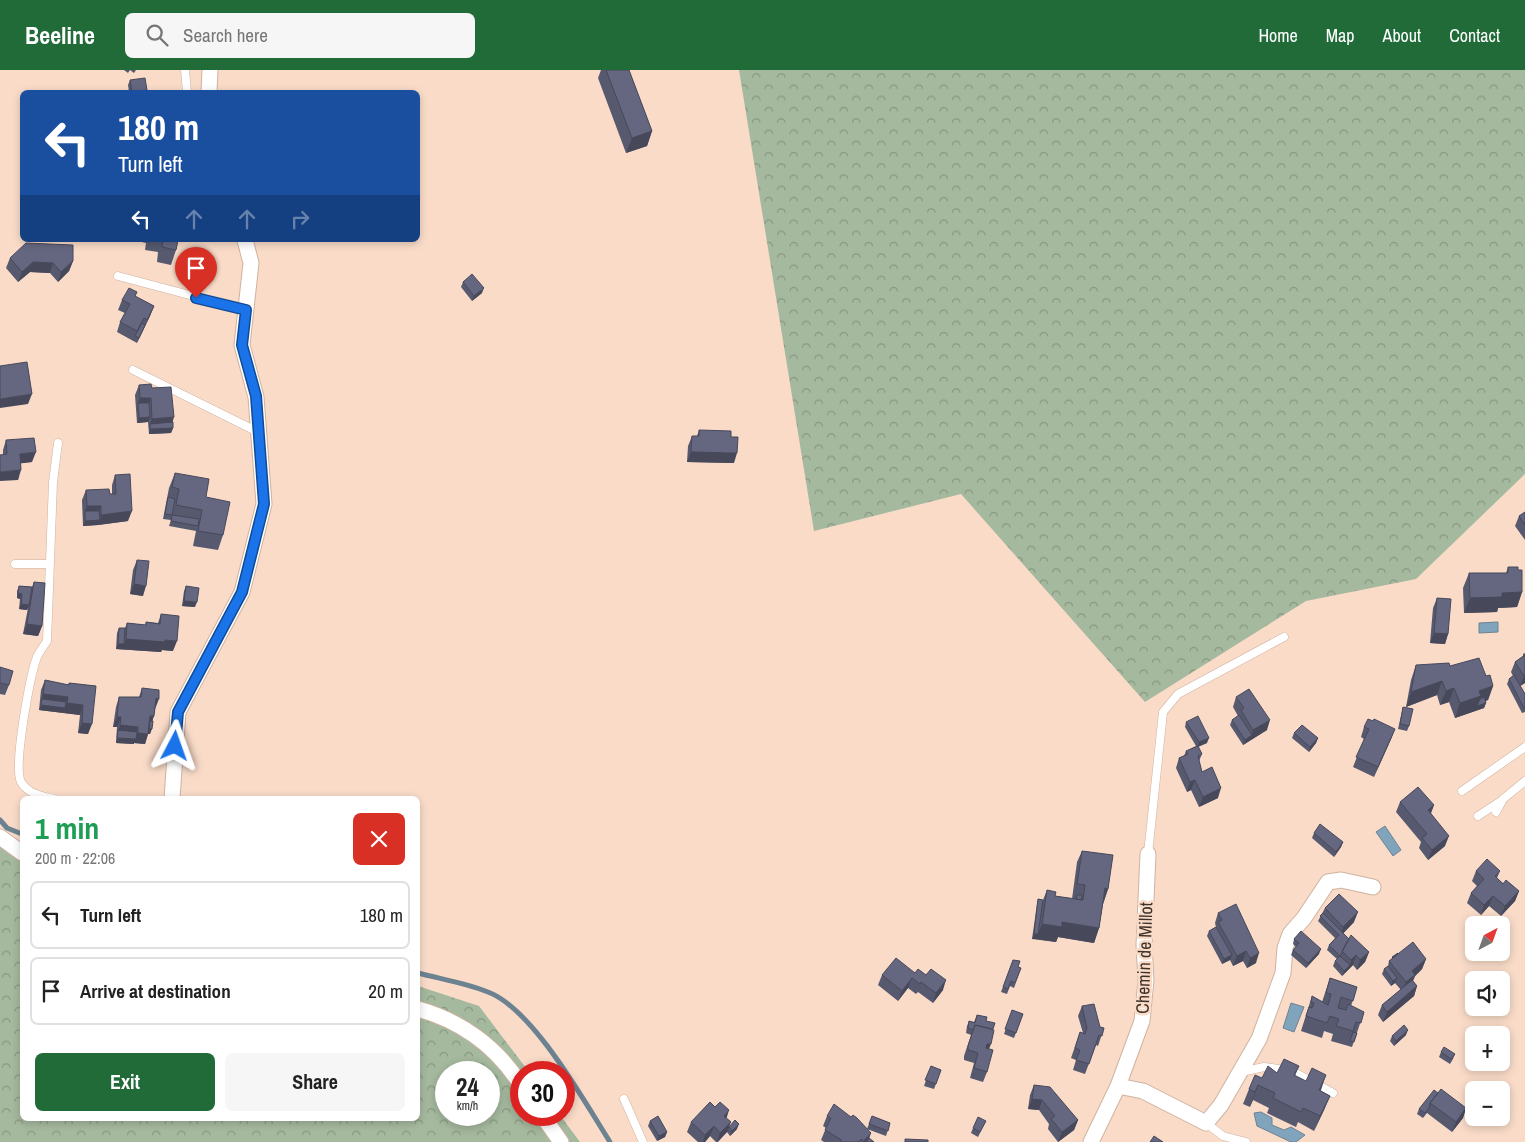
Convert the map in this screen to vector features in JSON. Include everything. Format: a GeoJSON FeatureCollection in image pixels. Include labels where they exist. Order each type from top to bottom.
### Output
{"type":"FeatureCollection","features":[{"type":"Feature","properties":{"kind":"street"},"geometry":{"type":"LineString","coordinates":[[209,90],[210,70]]}},
{"type":"Feature","properties":{"kind":"street"},"geometry":{"type":"LineString","coordinates":[[172,796],[178,712],[242,592],[264,504],[256,396],[242,345],[251,263],[246,242]]}},
{"type":"Feature","properties":{"kind":"street"},"geometry":{"type":"LineString","coordinates":[[0,837],[20,852]]}},
{"type":"Feature","properties":{"kind":"street","name":"Chemin de Millot"},"geometry":{"type":"LineString","coordinates":[[1092,1142],[1118,1086],[1142,1021],[1146,980],[1144,945],[1148,854]]}},
{"type":"Feature","properties":{"kind":"street"},"geometry":{"type":"LineString","coordinates":[[1118,1086],[1143,1091],[1206,1123],[1221,1105],[1259,1039],[1283,973],[1285,948],[1290,934],[1304,918],[1328,882],[1340,880],[1373,887]]}},
{"type":"Feature","properties":{"kind":"street"},"geometry":{"type":"LineString","coordinates":[[420,1010],[434,1014],[472,1034],[492,1048],[510,1069]]}},
{"type":"Feature","properties":{"kind":"street"},"geometry":{"type":"LineString","coordinates":[[550,1126],[561,1142]]}},
{"type":"Feature","properties":{"kind":"lane"},"geometry":{"type":"LineString","coordinates":[[185,70],[187,90]]}},
{"type":"Feature","properties":{"kind":"lane"},"geometry":{"type":"LineString","coordinates":[[118,276],[246,310]]}},
{"type":"Feature","properties":{"kind":"lane"},"geometry":{"type":"LineString","coordinates":[[132,370],[258,432]]}},
{"type":"Feature","properties":{"kind":"lane"},"geometry":{"type":"LineString","coordinates":[[43,796],[32,793],[22,782],[18,770],[25,711],[37,656],[47,641],[53,482],[58,442]]}},
{"type":"Feature","properties":{"kind":"lane"},"geometry":{"type":"LineString","coordinates":[[15,564],[49,564]]}},
{"type":"Feature","properties":{"kind":"lane"},"geometry":{"type":"LineString","coordinates":[[1148,854],[1163,712],[1178,694],[1284,637]]}},
{"type":"Feature","properties":{"kind":"lane"},"geometry":{"type":"LineString","coordinates":[[1462,790],[1525,747]]}},
{"type":"Feature","properties":{"kind":"lane"},"geometry":{"type":"LineString","coordinates":[[1478,816],[1503,800],[1525,781]]}},
{"type":"Feature","properties":{"kind":"lane"},"geometry":{"type":"LineString","coordinates":[[1496,812],[1503,800]]}},
{"type":"Feature","properties":{"kind":"lane"},"geometry":{"type":"LineString","coordinates":[[1239,1073],[1264,1067],[1292,1071],[1326,1087],[1333,1093]]}},
{"type":"Feature","properties":{"kind":"lane"},"geometry":{"type":"LineString","coordinates":[[624,1100],[643,1142]]}},
{"type":"Feature","properties":{"kind":"lane"},"geometry":{"type":"LineString","coordinates":[[1206,1123],[1223,1136],[1246,1142]]}},
{"type":"Feature","properties":{"kind":"green space"},"geometry":{"type":"Polygon","coordinates":[[[739,70],[1525,70],[1525,474],[1416,579],[1306,601],[1145,702],[961,494],[814,531],[739,70]]]}},
{"type":"Feature","properties":{"kind":"green space"},"geometry":{"type":"Polygon","coordinates":[[[0,847],[20,853],[20,1121],[420,1121],[420,987],[479,1006],[521,1061],[510,1061],[510,1126],[568,1126],[580,1142],[0,1142],[0,847]]]}},
{"type":"Feature","properties":{"kind":"water"},"geometry":{"type":"Polygon","coordinates":[[[1498,622],[1498,632],[1479,633],[1479,623],[1498,622]]]}},
{"type":"Feature","properties":{"kind":"water"},"geometry":{"type":"Polygon","coordinates":[[[1385,826],[1401,850],[1393,856],[1376,832],[1385,826]]]}},
{"type":"Feature","properties":{"kind":"water"},"geometry":{"type":"Polygon","coordinates":[[[1291,1003],[1304,1007],[1294,1032],[1283,1028],[1291,1003]]]}},
{"type":"Feature","properties":{"kind":"water"},"geometry":{"type":"Polygon","coordinates":[[[1261,1112],[1272,1118],[1272,1125],[1284,1130],[1291,1127],[1305,1135],[1296,1142],[1291,1142],[1257,1126],[1254,1113],[1261,1112]]]}},
{"type":"Feature","properties":{"kind":"building"},"geometry":{"type":"Polygon","coordinates":[[[606,70],[629,70],[652,131],[632,138],[606,70]]]}},
{"type":"Feature","properties":{"kind":"building"},"geometry":{"type":"Polygon","coordinates":[[[145,78],[147,90],[132,90],[130,80],[145,78]]]}},
{"type":"Feature","properties":{"kind":"building"},"geometry":{"type":"Polygon","coordinates":[[[163,242],[178,242],[176,250],[162,247],[163,242]]]}},
{"type":"Feature","properties":{"kind":"building"},"geometry":{"type":"Polygon","coordinates":[[[26,243],[73,245],[73,261],[61,272],[53,263],[33,262],[22,272],[10,258],[26,243]]]}},
{"type":"Feature","properties":{"kind":"building"},"geometry":{"type":"Polygon","coordinates":[[[472,274],[484,288],[474,296],[463,282],[472,274]]]}},
{"type":"Feature","properties":{"kind":"building"},"geometry":{"type":"Polygon","coordinates":[[[129,288],[137,292],[135,296],[154,306],[147,320],[144,318],[137,331],[120,322],[130,304],[122,300],[129,288]]]}},
{"type":"Feature","properties":{"kind":"building"},"geometry":{"type":"Polygon","coordinates":[[[142,323],[145,325],[139,338],[135,336],[142,323]]]}},
{"type":"Feature","properties":{"kind":"building"},"geometry":{"type":"Polygon","coordinates":[[[27,362],[32,394],[0,399],[0,366],[27,362]]]}},
{"type":"Feature","properties":{"kind":"building"},"geometry":{"type":"Polygon","coordinates":[[[151,384],[152,388],[171,387],[174,417],[152,419],[151,398],[140,398],[139,385],[151,384]]]}},
{"type":"Feature","properties":{"kind":"building"},"geometry":{"type":"Polygon","coordinates":[[[138,403],[149,403],[150,417],[139,418],[138,403]]]}},
{"type":"Feature","properties":{"kind":"building"},"geometry":{"type":"Polygon","coordinates":[[[173,422],[173,428],[150,429],[150,424],[173,422]]]}},
{"type":"Feature","properties":{"kind":"building"},"geometry":{"type":"Polygon","coordinates":[[[699,430],[731,431],[731,437],[738,437],[737,453],[691,452],[692,436],[699,436],[699,430]]]}},
{"type":"Feature","properties":{"kind":"building"},"geometry":{"type":"Polygon","coordinates":[[[34,438],[36,452],[20,454],[21,470],[0,472],[0,455],[7,454],[6,440],[34,438]]]}},
{"type":"Feature","properties":{"kind":"building"},"geometry":{"type":"Polygon","coordinates":[[[175,473],[209,479],[206,497],[230,502],[223,535],[198,531],[202,510],[176,505],[179,489],[172,487],[175,473]]]}},
{"type":"Feature","properties":{"kind":"building"},"geometry":{"type":"Polygon","coordinates":[[[130,474],[132,511],[101,515],[101,506],[87,506],[86,490],[109,489],[110,494],[116,494],[115,475],[130,474]]]}},
{"type":"Feature","properties":{"kind":"building"},"geometry":{"type":"Polygon","coordinates":[[[168,497],[175,499],[172,515],[165,514],[168,497]]]}},
{"type":"Feature","properties":{"kind":"building"},"geometry":{"type":"Polygon","coordinates":[[[85,511],[99,511],[100,520],[85,521],[85,511]]]}},
{"type":"Feature","properties":{"kind":"building"},"geometry":{"type":"Polygon","coordinates":[[[1525,512],[1525,525],[1519,516],[1525,512]]]}},
{"type":"Feature","properties":{"kind":"building"},"geometry":{"type":"Polygon","coordinates":[[[172,515],[199,519],[198,526],[171,521],[172,515]]]}},
{"type":"Feature","properties":{"kind":"building"},"geometry":{"type":"Polygon","coordinates":[[[137,560],[149,561],[146,586],[134,584],[137,560]]]}},
{"type":"Feature","properties":{"kind":"building"},"geometry":{"type":"Polygon","coordinates":[[[1508,567],[1518,567],[1518,570],[1522,570],[1522,592],[1502,593],[1502,597],[1470,598],[1469,573],[1508,573],[1508,567]]]}},
{"type":"Feature","properties":{"kind":"building"},"geometry":{"type":"Polygon","coordinates":[[[34,582],[45,583],[42,626],[27,624],[34,582]]]}},
{"type":"Feature","properties":{"kind":"building"},"geometry":{"type":"Polygon","coordinates":[[[19,586],[32,587],[29,605],[21,604],[22,594],[18,593],[19,586]]]}},
{"type":"Feature","properties":{"kind":"building"},"geometry":{"type":"Polygon","coordinates":[[[186,586],[199,588],[197,602],[184,601],[186,586]]]}},
{"type":"Feature","properties":{"kind":"building"},"geometry":{"type":"Polygon","coordinates":[[[1437,598],[1451,599],[1448,634],[1434,633],[1437,598]]]}},
{"type":"Feature","properties":{"kind":"building"},"geometry":{"type":"Polygon","coordinates":[[[161,614],[179,616],[177,641],[126,639],[127,623],[146,625],[146,622],[160,624],[161,614]]]}},
{"type":"Feature","properties":{"kind":"building"},"geometry":{"type":"Polygon","coordinates":[[[119,628],[125,628],[124,644],[118,644],[119,628]]]}},
{"type":"Feature","properties":{"kind":"building"},"geometry":{"type":"Polygon","coordinates":[[[1525,655],[1525,675],[1524,676],[1515,662],[1525,655]]]}},
{"type":"Feature","properties":{"kind":"building"},"geometry":{"type":"Polygon","coordinates":[[[1479,658],[1486,676],[1490,675],[1493,686],[1479,691],[1481,696],[1460,703],[1454,688],[1446,691],[1442,681],[1411,692],[1416,665],[1449,663],[1450,666],[1479,658]]]}},
{"type":"Feature","properties":{"kind":"building"},"geometry":{"type":"Polygon","coordinates":[[[0,667],[13,671],[9,685],[0,683],[0,667]]]}},
{"type":"Feature","properties":{"kind":"building"},"geometry":{"type":"Polygon","coordinates":[[[1514,675],[1525,694],[1525,708],[1509,679],[1514,675]]]}},
{"type":"Feature","properties":{"kind":"building"},"geometry":{"type":"Polygon","coordinates":[[[45,680],[69,685],[69,683],[96,686],[92,724],[82,723],[83,705],[67,703],[68,697],[43,694],[45,680]]]}},
{"type":"Feature","properties":{"kind":"building"},"geometry":{"type":"Polygon","coordinates":[[[142,688],[159,690],[159,699],[156,698],[154,716],[150,716],[148,734],[138,733],[138,727],[120,725],[121,717],[117,717],[119,697],[141,697],[142,688]]]}},
{"type":"Feature","properties":{"kind":"building"},"geometry":{"type":"Polygon","coordinates":[[[1249,689],[1270,720],[1253,730],[1241,710],[1244,708],[1236,697],[1249,689]]]}},
{"type":"Feature","properties":{"kind":"building"},"geometry":{"type":"Polygon","coordinates":[[[1484,697],[1486,703],[1477,706],[1480,699],[1484,697]]]}},
{"type":"Feature","properties":{"kind":"building"},"geometry":{"type":"Polygon","coordinates":[[[42,699],[66,702],[65,708],[41,705],[42,699]]]}},
{"type":"Feature","properties":{"kind":"building"},"geometry":{"type":"Polygon","coordinates":[[[1403,707],[1413,709],[1409,726],[1400,724],[1403,707]]]}},
{"type":"Feature","properties":{"kind":"building"},"geometry":{"type":"Polygon","coordinates":[[[1239,715],[1252,735],[1245,740],[1232,720],[1239,715]]]}},
{"type":"Feature","properties":{"kind":"building"},"geometry":{"type":"Polygon","coordinates":[[[1198,716],[1209,738],[1199,742],[1186,722],[1198,716]]]}},
{"type":"Feature","properties":{"kind":"building"},"geometry":{"type":"Polygon","coordinates":[[[1368,719],[1373,721],[1374,719],[1395,729],[1378,767],[1356,757],[1369,729],[1364,727],[1368,719]]]}},
{"type":"Feature","properties":{"kind":"building"},"geometry":{"type":"Polygon","coordinates":[[[150,721],[153,721],[152,729],[149,728],[150,721]]]}},
{"type":"Feature","properties":{"kind":"building"},"geometry":{"type":"Polygon","coordinates":[[[1302,725],[1318,738],[1310,747],[1294,733],[1302,725]]]}},
{"type":"Feature","properties":{"kind":"building"},"geometry":{"type":"Polygon","coordinates":[[[118,730],[137,732],[136,739],[117,738],[118,730]]]}},
{"type":"Feature","properties":{"kind":"building"},"geometry":{"type":"Polygon","coordinates":[[[1198,746],[1202,754],[1198,756],[1202,772],[1212,767],[1221,788],[1203,797],[1195,780],[1190,782],[1179,758],[1188,754],[1186,751],[1198,746]]]}},
{"type":"Feature","properties":{"kind":"building"},"geometry":{"type":"Polygon","coordinates":[[[1418,787],[1434,805],[1428,810],[1449,836],[1432,850],[1422,838],[1427,834],[1400,802],[1418,787]]]}},
{"type":"Feature","properties":{"kind":"building"},"geometry":{"type":"Polygon","coordinates":[[[1320,824],[1343,842],[1336,852],[1314,833],[1320,824]]]}},
{"type":"Feature","properties":{"kind":"building"},"geometry":{"type":"Polygon","coordinates":[[[1082,851],[1113,855],[1108,889],[1105,888],[1099,928],[1062,922],[1062,927],[1042,924],[1047,890],[1056,892],[1055,896],[1083,900],[1085,885],[1077,884],[1082,851]]]}},
{"type":"Feature","properties":{"kind":"building"},"geometry":{"type":"Polygon","coordinates":[[[1487,859],[1500,871],[1495,876],[1503,884],[1506,880],[1519,891],[1505,906],[1493,896],[1484,905],[1471,893],[1484,879],[1476,871],[1487,859]]]}},
{"type":"Feature","properties":{"kind":"building"},"geometry":{"type":"Polygon","coordinates":[[[1339,894],[1358,912],[1343,927],[1325,908],[1339,894]]]}},
{"type":"Feature","properties":{"kind":"building"},"geometry":{"type":"Polygon","coordinates":[[[1077,895],[1082,895],[1081,900],[1076,899],[1077,895]]]}},
{"type":"Feature","properties":{"kind":"building"},"geometry":{"type":"Polygon","coordinates":[[[1038,899],[1043,900],[1038,934],[1034,934],[1038,899]]]}},
{"type":"Feature","properties":{"kind":"building"},"geometry":{"type":"Polygon","coordinates":[[[1236,904],[1259,953],[1250,958],[1246,951],[1237,956],[1218,922],[1222,920],[1218,913],[1236,904]]]}},
{"type":"Feature","properties":{"kind":"building"},"geometry":{"type":"Polygon","coordinates":[[[1323,913],[1349,939],[1340,956],[1329,945],[1339,935],[1320,916],[1323,913]]]}},
{"type":"Feature","properties":{"kind":"building"},"geometry":{"type":"Polygon","coordinates":[[[1216,927],[1232,955],[1224,959],[1209,931],[1216,927]]]}},
{"type":"Feature","properties":{"kind":"building"},"geometry":{"type":"Polygon","coordinates":[[[1301,931],[1321,949],[1308,963],[1293,950],[1299,943],[1294,939],[1301,931]]]}},
{"type":"Feature","properties":{"kind":"building"},"geometry":{"type":"Polygon","coordinates":[[[1351,935],[1369,952],[1360,960],[1356,955],[1351,960],[1342,951],[1351,935]]]}},
{"type":"Feature","properties":{"kind":"building"},"geometry":{"type":"Polygon","coordinates":[[[1413,942],[1426,959],[1412,971],[1415,975],[1406,982],[1389,961],[1413,942]]]}},
{"type":"Feature","properties":{"kind":"building"},"geometry":{"type":"Polygon","coordinates":[[[1340,956],[1350,965],[1344,971],[1335,961],[1340,956]]]}},
{"type":"Feature","properties":{"kind":"building"},"geometry":{"type":"Polygon","coordinates":[[[896,958],[915,973],[918,969],[926,975],[931,969],[946,980],[936,993],[912,978],[902,991],[882,975],[896,958]]]}},
{"type":"Feature","properties":{"kind":"building"},"geometry":{"type":"Polygon","coordinates":[[[1013,960],[1020,961],[1018,967],[1021,968],[1015,983],[1011,981],[1008,989],[1003,987],[1013,960]]]}},
{"type":"Feature","properties":{"kind":"building"},"geometry":{"type":"Polygon","coordinates":[[[1388,966],[1397,978],[1393,981],[1384,969],[1388,966]]]}},
{"type":"Feature","properties":{"kind":"building"},"geometry":{"type":"Polygon","coordinates":[[[1330,978],[1357,987],[1353,1001],[1341,997],[1338,1008],[1346,1010],[1348,1004],[1364,1012],[1361,1023],[1356,1022],[1353,1031],[1336,1026],[1339,1019],[1330,1016],[1327,1023],[1306,1016],[1309,1007],[1312,1008],[1314,1003],[1311,1002],[1312,996],[1328,1005],[1331,994],[1326,993],[1330,978]]]}},
{"type":"Feature","properties":{"kind":"building"},"geometry":{"type":"Polygon","coordinates":[[[1412,980],[1417,986],[1387,1012],[1382,1005],[1412,980]]]}},
{"type":"Feature","properties":{"kind":"building"},"geometry":{"type":"Polygon","coordinates":[[[1094,1004],[1100,1027],[1104,1028],[1102,1036],[1099,1035],[1089,1064],[1076,1060],[1080,1050],[1075,1048],[1080,1032],[1085,1034],[1087,1028],[1082,1006],[1094,1004]]]}},
{"type":"Feature","properties":{"kind":"building"},"geometry":{"type":"Polygon","coordinates":[[[1012,1010],[1023,1014],[1016,1033],[1005,1029],[1012,1010]]]}},
{"type":"Feature","properties":{"kind":"building"},"geometry":{"type":"Polygon","coordinates":[[[977,1015],[987,1017],[986,1021],[995,1023],[993,1029],[975,1025],[973,1030],[968,1028],[969,1021],[975,1023],[977,1015]]]}},
{"type":"Feature","properties":{"kind":"building"},"geometry":{"type":"Polygon","coordinates":[[[975,1025],[994,1030],[991,1044],[987,1044],[986,1048],[993,1050],[987,1072],[974,1068],[978,1053],[968,1050],[975,1025]]]}},
{"type":"Feature","properties":{"kind":"building"},"geometry":{"type":"Polygon","coordinates":[[[1404,1025],[1408,1030],[1396,1041],[1392,1036],[1404,1025]]]}},
{"type":"Feature","properties":{"kind":"building"},"geometry":{"type":"Polygon","coordinates":[[[1353,1032],[1357,1033],[1354,1042],[1350,1041],[1353,1032]]]}},
{"type":"Feature","properties":{"kind":"building"},"geometry":{"type":"Polygon","coordinates":[[[1444,1047],[1455,1054],[1451,1059],[1441,1052],[1444,1047]]]}},
{"type":"Feature","properties":{"kind":"building"},"geometry":{"type":"Polygon","coordinates":[[[1284,1059],[1299,1066],[1294,1075],[1306,1081],[1312,1068],[1326,1075],[1319,1090],[1330,1096],[1320,1116],[1303,1108],[1301,1112],[1273,1098],[1275,1093],[1258,1085],[1255,1092],[1249,1089],[1255,1075],[1262,1078],[1268,1066],[1277,1073],[1284,1059]]]}},
{"type":"Feature","properties":{"kind":"building"},"geometry":{"type":"Polygon","coordinates":[[[931,1066],[941,1070],[936,1084],[925,1080],[931,1066]]]}},
{"type":"Feature","properties":{"kind":"building"},"geometry":{"type":"Polygon","coordinates":[[[1034,1085],[1050,1087],[1078,1120],[1062,1132],[1051,1119],[1055,1116],[1042,1100],[1032,1099],[1034,1085]]]}},
{"type":"Feature","properties":{"kind":"building"},"geometry":{"type":"Polygon","coordinates":[[[1441,1089],[1465,1107],[1465,1109],[1456,1122],[1430,1103],[1441,1089]]]}},
{"type":"Feature","properties":{"kind":"building"},"geometry":{"type":"Polygon","coordinates":[[[1434,1090],[1438,1093],[1425,1113],[1419,1109],[1434,1090]]]}},
{"type":"Feature","properties":{"kind":"building"},"geometry":{"type":"Polygon","coordinates":[[[710,1102],[715,1107],[720,1102],[729,1110],[724,1116],[731,1122],[720,1133],[714,1126],[705,1135],[691,1122],[710,1102]]]}},
{"type":"Feature","properties":{"kind":"building"},"geometry":{"type":"Polygon","coordinates":[[[834,1104],[851,1117],[853,1115],[857,1118],[871,1133],[863,1142],[862,1139],[858,1142],[842,1142],[825,1130],[831,1118],[827,1116],[834,1104]]]}},
{"type":"Feature","properties":{"kind":"building"},"geometry":{"type":"Polygon","coordinates":[[[658,1116],[667,1132],[659,1136],[650,1121],[658,1116]]]}},
{"type":"Feature","properties":{"kind":"building"},"geometry":{"type":"Polygon","coordinates":[[[872,1116],[890,1123],[888,1131],[869,1124],[872,1116]]]}},
{"type":"Feature","properties":{"kind":"building"},"geometry":{"type":"Polygon","coordinates":[[[978,1117],[986,1121],[980,1132],[973,1128],[978,1117]]]}},
{"type":"Feature","properties":{"kind":"building"},"geometry":{"type":"Polygon","coordinates":[[[735,1120],[739,1124],[732,1131],[729,1127],[735,1120]]]}},
{"type":"Feature","properties":{"kind":"building"},"geometry":{"type":"Polygon","coordinates":[[[1154,1136],[1163,1142],[1150,1142],[1154,1136]]]}},
{"type":"Feature","properties":{"kind":"building"},"geometry":{"type":"Polygon","coordinates":[[[869,1138],[874,1142],[866,1142],[869,1138]]]}},
{"type":"Feature","properties":{"kind":"building"},"geometry":{"type":"Polygon","coordinates":[[[905,1139],[928,1140],[928,1142],[905,1142],[905,1139]]]}},
{"type":"Feature","properties":{"kind":"waterway"},"geometry":{"type":"LineString","coordinates":[[0,820],[7,828],[20,833]]}},
{"type":"Feature","properties":{"kind":"waterway"},"geometry":{"type":"LineString","coordinates":[[420,974],[488,992],[505,1002],[522,1017],[540,1036],[556,1058],[610,1142]]}},
{"type":"Feature","properties":{"kind":"route"},"geometry":{"type":"LineString","coordinates":[[175,746],[178,712],[242,592],[264,504],[256,396],[242,345],[246,310],[196,298]]}}]}
